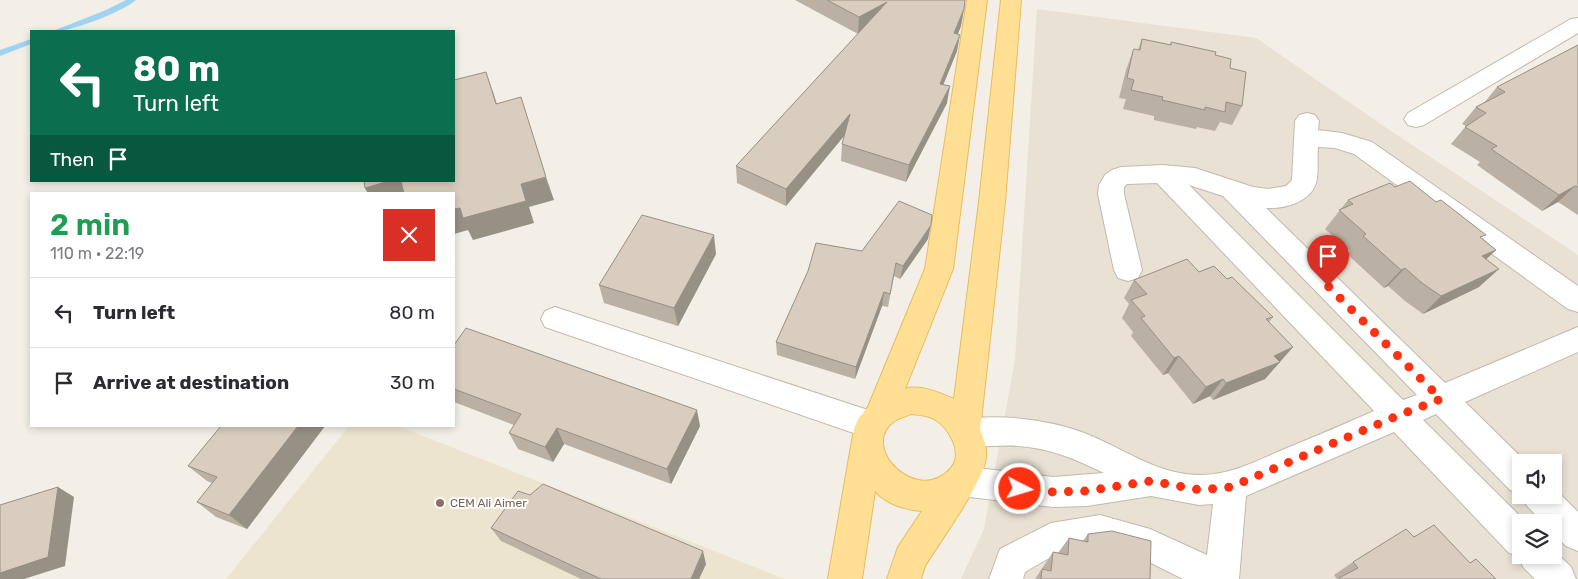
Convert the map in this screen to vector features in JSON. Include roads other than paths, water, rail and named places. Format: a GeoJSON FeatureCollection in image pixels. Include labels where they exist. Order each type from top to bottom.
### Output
{"type":"FeatureCollection","features":[{"type":"Feature","properties":{"kind":"main road"},"geometry":{"type":"LineString","coordinates":[[845,579],[873,428],[939,269],[977,0]]}},
{"type":"Feature","properties":{"kind":"main road"},"geometry":{"type":"LineString","coordinates":[[966,432],[992,202],[1011,0]]}},
{"type":"Feature","properties":{"kind":"main road"},"geometry":{"type":"LineString","coordinates":[[904,579],[910,559],[961,481],[968,470],[971,458],[970,445],[966,432],[956,418],[942,408],[926,403],[910,401],[894,404],[873,428],[870,462],[880,476],[894,488],[911,495],[930,496],[947,491],[961,481]]}},
{"type":"Feature","properties":{"kind":"street"},"geometry":{"type":"LineString","coordinates":[[1416,119],[1578,24]]}},
{"type":"Feature","properties":{"kind":"street"},"geometry":{"type":"LineString","coordinates":[[1128,270],[1110,186],[1114,180],[1121,176],[1163,174],[1196,177],[1259,198],[1279,199],[1294,194],[1304,182],[1307,130],[1363,148],[1578,300]]}},
{"type":"Feature","properties":{"kind":"street"},"geometry":{"type":"LineString","coordinates":[[1163,174],[1512,532]]}},
{"type":"Feature","properties":{"kind":"street"},"geometry":{"type":"LineString","coordinates":[[1230,188],[1512,470]]}},
{"type":"Feature","properties":{"kind":"street"},"geometry":{"type":"LineString","coordinates":[[555,318],[873,428]]}},
{"type":"Feature","properties":{"kind":"street"},"geometry":{"type":"LineString","coordinates":[[966,432],[1018,432],[1045,436],[1081,446],[1151,481],[1200,490],[1231,487],[1578,339]]}},
{"type":"Feature","properties":{"kind":"street"},"geometry":{"type":"LineString","coordinates":[[961,481],[1053,492],[1087,491],[1151,481]]}},
{"type":"Feature","properties":{"kind":"street"},"geometry":{"type":"LineString","coordinates":[[1006,579],[1012,561],[1051,539],[1100,531],[1150,546],[1220,579],[1231,487]]}},
{"type":"Feature","properties":{"kind":"street"},"geometry":{"type":"LineString","coordinates":[[1547,504],[1578,535]]}},
{"type":"Feature","properties":{"kind":"street"},"geometry":{"type":"LineString","coordinates":[[1544,564],[1559,579]]}},
{"type":"Feature","properties":{"kind":"waterway"},"geometry":{"type":"LineString","coordinates":[[60,30],[109,12],[132,0]]}},
{"type":"Feature","properties":{"kind":"waterway"},"geometry":{"type":"LineString","coordinates":[[0,53],[30,41]]}},
{"type":"Feature","properties":{"kind":"place","name":"CEM Ali Aimer"},"geometry":{"type":"Point","coordinates":[440,503]}}]}
